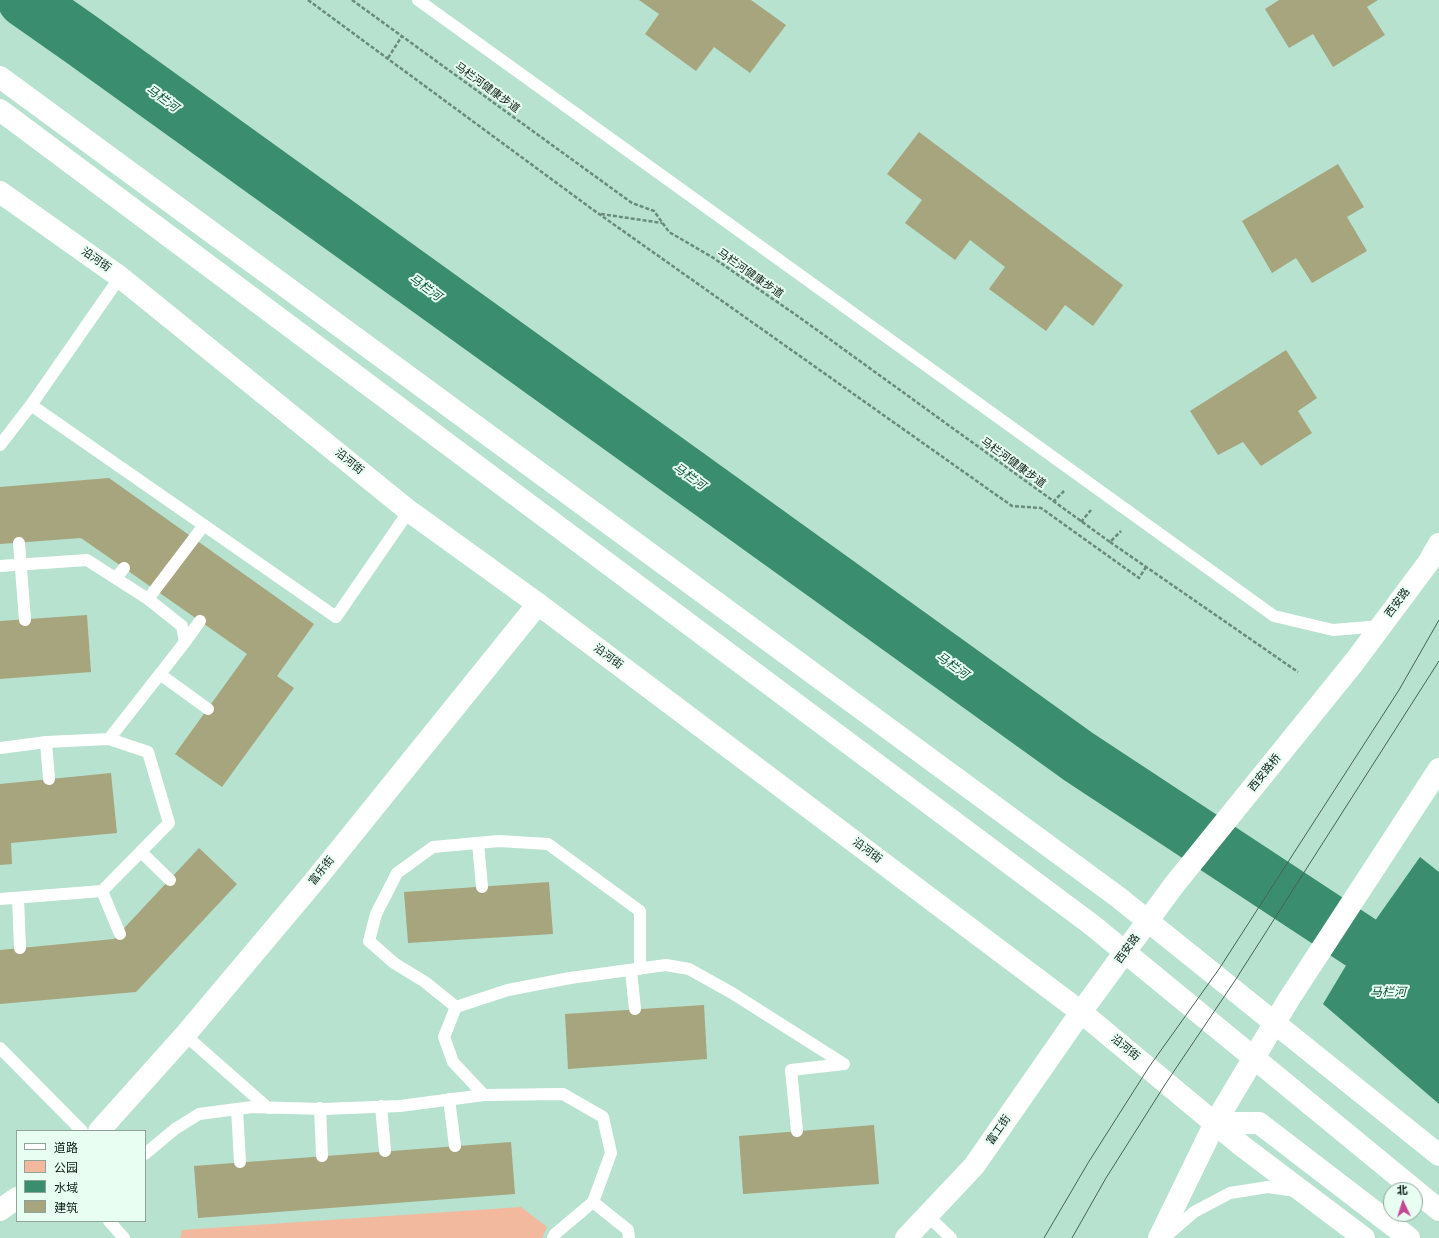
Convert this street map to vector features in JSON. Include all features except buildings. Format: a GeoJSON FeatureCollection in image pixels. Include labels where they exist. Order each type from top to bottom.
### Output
{"type":"FeatureCollection","features":[{"type":"Feature","properties":{"kind":"main road"},"geometry":{"type":"LineString","coordinates":[[0,77],[1118,897],[1439,1155]]}},
{"type":"Feature","properties":{"kind":"main road"},"geometry":{"type":"LineString","coordinates":[[0,110],[1092,925],[1439,1210]]}},
{"type":"Feature","properties":{"kind":"main road","name":"沿河街"},"geometry":{"type":"LineString","coordinates":[[0,192],[120,277],[410,511],[538,604],[1081,1012],[1215,1123],[1364,1238]]}},
{"type":"Feature","properties":{"kind":"main road","name":"西安路"},"geometry":{"type":"LineString","coordinates":[[1355,661],[1428,563],[1439,544]]}},
{"type":"Feature","properties":{"kind":"main road","name":"富乐街"},"geometry":{"type":"LineString","coordinates":[[100,1130],[185,1035],[312,884],[538,604]]}},
{"type":"Feature","properties":{"kind":"main road","name":"西安路桥"},"geometry":{"type":"LineString","coordinates":[[1174,885],[1355,661]]}},
{"type":"Feature","properties":{"kind":"main road"},"geometry":{"type":"LineString","coordinates":[[1159,1238],[1215,1123],[1289,999],[1439,769]]}},
{"type":"Feature","properties":{"kind":"main road","name":"西安路"},"geometry":{"type":"LineString","coordinates":[[1081,1012],[1174,885]]}},
{"type":"Feature","properties":{"kind":"main road","name":"富工街"},"geometry":{"type":"LineString","coordinates":[[906,1238],[974,1166],[1081,1012]]}},
{"type":"Feature","properties":{"kind":"main road"},"geometry":{"type":"LineString","coordinates":[[1215,1123],[1259,1123],[1409,1238]]}},
{"type":"Feature","properties":{"kind":"main road"},"geometry":{"type":"LineString","coordinates":[[0,1210],[16,1199]]}},
{"type":"Feature","properties":{"kind":"lane"},"geometry":{"type":"LineString","coordinates":[[418,0],[1274,616],[1333,630],[1381,626]]}},
{"type":"Feature","properties":{"kind":"lane"},"geometry":{"type":"LineString","coordinates":[[0,445],[32,405],[120,277]]}},
{"type":"Feature","properties":{"kind":"lane"},"geometry":{"type":"LineString","coordinates":[[32,405],[336,617],[410,511]]}},
{"type":"Feature","properties":{"kind":"lane"},"geometry":{"type":"LineString","coordinates":[[148,599],[204,525]]}},
{"type":"Feature","properties":{"kind":"lane"},"geometry":{"type":"LineString","coordinates":[[19,543],[25,620]]}},
{"type":"Feature","properties":{"kind":"lane"},"geometry":{"type":"LineString","coordinates":[[0,566],[87,560],[148,599],[182,626],[185,642]]}},
{"type":"Feature","properties":{"kind":"lane"},"geometry":{"type":"LineString","coordinates":[[116,578],[124,568]]}},
{"type":"Feature","properties":{"kind":"lane"},"geometry":{"type":"LineString","coordinates":[[110,739],[200,621]]}},
{"type":"Feature","properties":{"kind":"lane"},"geometry":{"type":"LineString","coordinates":[[161,674],[208,709]]}},
{"type":"Feature","properties":{"kind":"lane"},"geometry":{"type":"LineString","coordinates":[[0,748],[46,742],[110,739],[148,752],[169,823],[102,891],[0,899]]}},
{"type":"Feature","properties":{"kind":"lane"},"geometry":{"type":"LineString","coordinates":[[46,742],[48,779]]}},
{"type":"Feature","properties":{"kind":"lane"},"geometry":{"type":"LineString","coordinates":[[456,1006],[425,982],[394,963],[369,941],[376,914],[397,873],[432,846],[499,841],[548,844],[640,910],[635,1009]]}},
{"type":"Feature","properties":{"kind":"lane"},"geometry":{"type":"LineString","coordinates":[[478,843],[482,887]]}},
{"type":"Feature","properties":{"kind":"lane"},"geometry":{"type":"LineString","coordinates":[[141,852],[170,880]]}},
{"type":"Feature","properties":{"kind":"lane"},"geometry":{"type":"LineString","coordinates":[[102,891],[120,934]]}},
{"type":"Feature","properties":{"kind":"lane"},"geometry":{"type":"LineString","coordinates":[[18,898],[20,948]]}},
{"type":"Feature","properties":{"kind":"lane"},"geometry":{"type":"LineString","coordinates":[[456,1006],[508,990],[570,978],[666,965],[689,969],[732,993],[844,1064],[791,1070],[797,1131]]}},
{"type":"Feature","properties":{"kind":"lane"},"geometry":{"type":"LineString","coordinates":[[456,1006],[444,1037],[453,1062],[484,1095]]}},
{"type":"Feature","properties":{"kind":"lane"},"geometry":{"type":"LineString","coordinates":[[185,1035],[268,1108]]}},
{"type":"Feature","properties":{"kind":"lane"},"geometry":{"type":"LineString","coordinates":[[0,1048],[81,1130]]}},
{"type":"Feature","properties":{"kind":"lane"},"geometry":{"type":"LineString","coordinates":[[146,1153],[175,1129],[199,1114],[238,1109],[381,1106],[484,1095],[563,1094],[604,1117],[611,1153],[593,1202],[555,1234],[553,1238]]}},
{"type":"Feature","properties":{"kind":"lane"},"geometry":{"type":"LineString","coordinates":[[449,1099],[455,1146]]}},
{"type":"Feature","properties":{"kind":"lane"},"geometry":{"type":"LineString","coordinates":[[381,1106],[385,1151]]}},
{"type":"Feature","properties":{"kind":"lane"},"geometry":{"type":"LineString","coordinates":[[320,1108],[322,1156]]}},
{"type":"Feature","properties":{"kind":"lane"},"geometry":{"type":"LineString","coordinates":[[238,1109],[240,1162]]}},
{"type":"Feature","properties":{"kind":"lane"},"geometry":{"type":"LineString","coordinates":[[1164,1238],[1194,1212],[1230,1192],[1268,1187],[1304,1192]]}},
{"type":"Feature","properties":{"kind":"lane"},"geometry":{"type":"LineString","coordinates":[[593,1202],[628,1230],[629,1238]]}},
{"type":"Feature","properties":{"kind":"lane"},"geometry":{"type":"LineString","coordinates":[[928,1216],[951,1238]]}},
{"type":"Feature","properties":{"kind":"lane"},"geometry":{"type":"LineString","coordinates":[[110,1222],[124,1238]]}},
{"type":"Feature","properties":{"kind":"path"},"geometry":{"type":"LineString","coordinates":[[308,0],[600,214],[1012,506],[1041,508],[1139,578],[1146,567]]}},
{"type":"Feature","properties":{"kind":"path","name":"马栏河健康步道"},"geometry":{"type":"LineString","coordinates":[[352,0],[632,203],[654,211],[669,232],[712,257],[799,317],[1110,542],[1298,672]]}},
{"type":"Feature","properties":{"kind":"path"},"geometry":{"type":"LineString","coordinates":[[388,58],[402,36]]}},
{"type":"Feature","properties":{"kind":"path"},"geometry":{"type":"LineString","coordinates":[[600,214],[662,223]]}},
{"type":"Feature","properties":{"kind":"path"},"geometry":{"type":"LineString","coordinates":[[1110,542],[1135,516]]}},
{"type":"Feature","properties":{"kind":"green space"},"geometry":{"type":"Polygon","coordinates":[[[521,1207],[547,1227],[542,1238],[180,1238],[182,1230],[521,1207]]]}},
{"type":"Feature","properties":{"kind":"water","name":"马栏河"},"geometry":{"type":"Polygon","coordinates":[[[1420,857],[1439,872],[1439,1104],[1323,1004],[1360,942],[1420,857]]]}},
{"type":"Feature","properties":{"kind":"waterway","name":"马栏河"},"geometry":{"type":"LineString","coordinates":[[25,0],[1079,757],[1360,942]]}},
{"type":"Feature","properties":{"kind":"tram line"},"geometry":{"type":"LineString","coordinates":[[1044,1238],[1088,1163],[1149,1067],[1219,969],[1399,690],[1439,620]]}},
{"type":"Feature","properties":{"kind":"tram line"},"geometry":{"type":"LineString","coordinates":[[1072,1238],[1106,1178],[1166,1083],[1236,979],[1439,661]]}}]}
